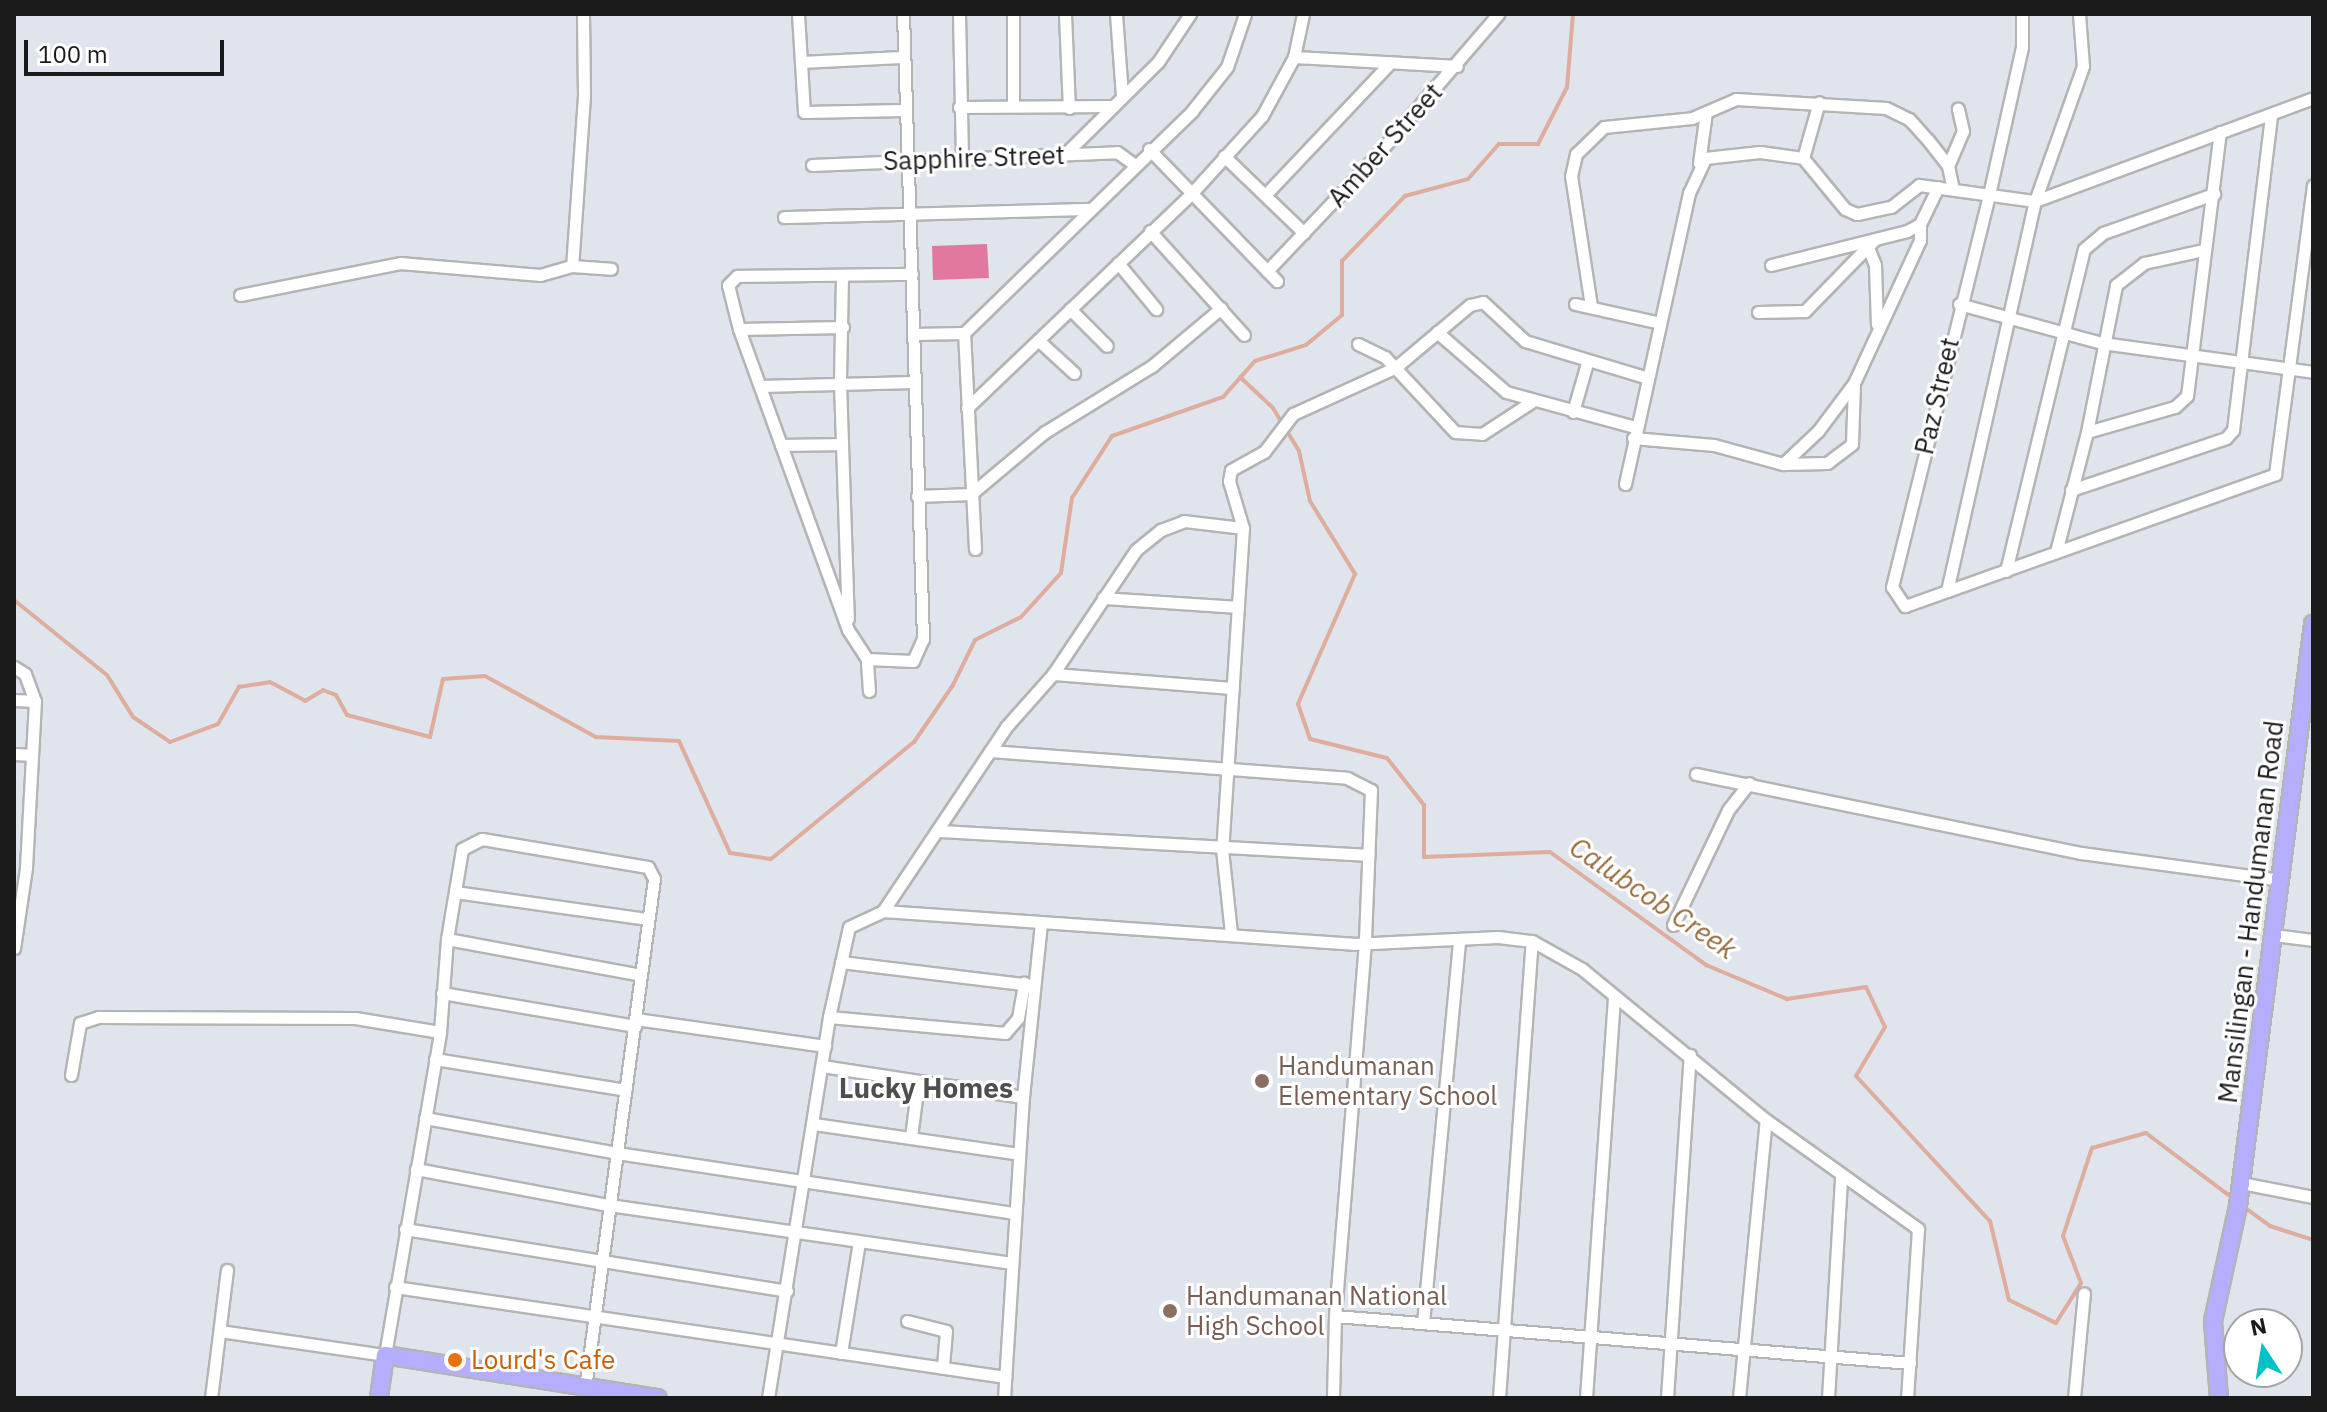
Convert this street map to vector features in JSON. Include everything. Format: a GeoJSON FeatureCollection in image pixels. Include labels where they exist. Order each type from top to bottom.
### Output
{"type":"FeatureCollection","features":[{"type":"Feature","properties":{"kind":"street"},"geometry":{"type":"LineString","coordinates":[[572,266],[584,96],[583,14]]}},
{"type":"Feature","properties":{"kind":"street"},"geometry":{"type":"LineString","coordinates":[[798,14],[804,112],[903,110]]}},
{"type":"Feature","properties":{"kind":"street"},"geometry":{"type":"LineString","coordinates":[[867,659],[913,661],[920,655],[912,274],[901,57],[903,14]]}},
{"type":"Feature","properties":{"kind":"street"},"geometry":{"type":"LineString","coordinates":[[959,14],[962,160]]}},
{"type":"Feature","properties":{"kind":"street"},"geometry":{"type":"LineString","coordinates":[[1013,14],[1013,105]]}},
{"type":"Feature","properties":{"kind":"street"},"geometry":{"type":"LineString","coordinates":[[1065,14],[1069,108]]}},
{"type":"Feature","properties":{"kind":"street"},"geometry":{"type":"LineString","coordinates":[[1116,14],[1122,95]]}},
{"type":"Feature","properties":{"kind":"street"},"geometry":{"type":"LineString","coordinates":[[1064,155],[1158,62],[1190,14]]}},
{"type":"Feature","properties":{"kind":"street"},"geometry":{"type":"LineString","coordinates":[[913,334],[964,333],[1132,163],[1192,111],[1227,67],[1245,14]]}},
{"type":"Feature","properties":{"kind":"street"},"geometry":{"type":"LineString","coordinates":[[967,408],[1190,195],[1262,116],[1294,57],[1303,14]]}},
{"type":"Feature","properties":{"kind":"street","name":"Amber Street"},"geometry":{"type":"LineString","coordinates":[[1267,271],[1457,66],[1498,14]]}},
{"type":"Feature","properties":{"kind":"street","name":"Paz Street"},"geometry":{"type":"LineString","coordinates":[[1947,591],[1905,606],[1895,599],[1892,587],[1959,304],[1989,195],[2022,47],[2022,14]]}},
{"type":"Feature","properties":{"kind":"street"},"geometry":{"type":"LineString","coordinates":[[1947,591],[2035,201],[2083,66],[2079,14]]}},
{"type":"Feature","properties":{"kind":"street"},"geometry":{"type":"LineString","coordinates":[[801,62],[901,57]]}},
{"type":"Feature","properties":{"kind":"street"},"geometry":{"type":"LineString","coordinates":[[1294,57],[1457,66]]}},
{"type":"Feature","properties":{"kind":"street"},"geometry":{"type":"LineString","coordinates":[[1267,193],[1391,62]]}},
{"type":"Feature","properties":{"kind":"street"},"geometry":{"type":"LineString","coordinates":[[1699,163],[1705,158],[1747,153],[1803,158],[1838,201],[1857,214],[1891,207],[1919,185],[2035,201],[2313,98]]}},
{"type":"Feature","properties":{"kind":"street"},"geometry":{"type":"LineString","coordinates":[[1591,306],[1572,207],[1576,154],[1604,127],[1692,118],[1736,99],[1886,108],[1909,119],[1948,166],[1953,189]]}},
{"type":"Feature","properties":{"kind":"street"},"geometry":{"type":"LineString","coordinates":[[1803,158],[1819,102]]}},
{"type":"Feature","properties":{"kind":"street"},"geometry":{"type":"LineString","coordinates":[[959,107],[1113,106]]}},
{"type":"Feature","properties":{"kind":"street"},"geometry":{"type":"LineString","coordinates":[[1948,166],[1963,131],[1958,109]]}},
{"type":"Feature","properties":{"kind":"street"},"geometry":{"type":"LineString","coordinates":[[1625,484],[1645,377],[1699,163],[1706,112]]}},
{"type":"Feature","properties":{"kind":"street"},"geometry":{"type":"LineString","coordinates":[[2071,490],[2226,438],[2237,420],[2271,115]]}},
{"type":"Feature","properties":{"kind":"street"},"geometry":{"type":"LineString","coordinates":[[2087,432],[2182,403],[2194,352],[2203,250],[2214,194],[2220,132]]}},
{"type":"Feature","properties":{"kind":"street"},"geometry":{"type":"LineString","coordinates":[[1149,149],[1190,195],[1277,281]]}},
{"type":"Feature","properties":{"kind":"street","name":"Sapphire Street"},"geometry":{"type":"LineString","coordinates":[[812,165],[1117,152],[1132,163]]}},
{"type":"Feature","properties":{"kind":"street"},"geometry":{"type":"LineString","coordinates":[[1224,156],[1267,193],[1304,233]]}},
{"type":"Feature","properties":{"kind":"street"},"geometry":{"type":"LineString","coordinates":[[1947,591],[2270,478],[2278,467],[2313,185]]}},
{"type":"Feature","properties":{"kind":"street"},"geometry":{"type":"LineString","coordinates":[[1783,464],[1818,431],[1854,383],[1877,326],[1920,240],[1920,224],[1938,187]]}},
{"type":"Feature","properties":{"kind":"street"},"geometry":{"type":"LineString","coordinates":[[2006,571],[2061,332],[2084,249],[2103,233],[2214,194]]}},
{"type":"Feature","properties":{"kind":"street"},"geometry":{"type":"LineString","coordinates":[[784,217],[909,217],[1089,209]]}},
{"type":"Feature","properties":{"kind":"street"},"geometry":{"type":"LineString","coordinates":[[1771,265],[1871,245],[1920,224]]}},
{"type":"Feature","properties":{"kind":"street"},"geometry":{"type":"LineString","coordinates":[[1150,231],[1244,335]]}},
{"type":"Feature","properties":{"kind":"street"},"geometry":{"type":"LineString","coordinates":[[1758,312],[1805,311],[1871,245]]}},
{"type":"Feature","properties":{"kind":"street"},"geometry":{"type":"LineString","coordinates":[[1871,245],[1875,265],[1877,326]]}},
{"type":"Feature","properties":{"kind":"street"},"geometry":{"type":"LineString","coordinates":[[2056,552],[2087,432],[2102,343],[2116,285],[2144,263],[2203,250]]}},
{"type":"Feature","properties":{"kind":"street"},"geometry":{"type":"LineString","coordinates":[[240,295],[400,263],[540,275],[572,266],[611,269]]}},
{"type":"Feature","properties":{"kind":"street"},"geometry":{"type":"LineString","coordinates":[[1118,263],[1156,309]]}},
{"type":"Feature","properties":{"kind":"street"},"geometry":{"type":"LineString","coordinates":[[869,691],[867,659],[848,630],[727,296],[728,285],[737,276],[912,274]]}},
{"type":"Feature","properties":{"kind":"street"},"geometry":{"type":"LineString","coordinates":[[842,276],[840,383],[848,630]]}},
{"type":"Feature","properties":{"kind":"street"},"geometry":{"type":"LineString","coordinates":[[1231,933],[1222,849],[1243,528],[1229,481],[1231,470],[1264,452],[1280,436],[1293,414],[1396,367],[1470,305],[1483,302],[1525,341],[1587,363],[1645,377]]}},
{"type":"Feature","properties":{"kind":"street"},"geometry":{"type":"LineString","coordinates":[[1575,304],[1660,323]]}},
{"type":"Feature","properties":{"kind":"street"},"geometry":{"type":"LineString","coordinates":[[1959,304],[2102,343],[2194,352],[2313,372]]}},
{"type":"Feature","properties":{"kind":"street"},"geometry":{"type":"LineString","coordinates":[[917,496],[971,494],[1045,432],[1152,366],[1221,308]]}},
{"type":"Feature","properties":{"kind":"street"},"geometry":{"type":"LineString","coordinates":[[1070,309],[1107,346]]}},
{"type":"Feature","properties":{"kind":"street"},"geometry":{"type":"LineString","coordinates":[[739,329],[843,327]]}},
{"type":"Feature","properties":{"kind":"street"},"geometry":{"type":"LineString","coordinates":[[1437,332],[1488,381],[1531,402],[1634,432],[1714,445],[1783,464],[1827,463],[1852,444],[1854,383]]}},
{"type":"Feature","properties":{"kind":"street"},"geometry":{"type":"LineString","coordinates":[[964,333],[975,549]]}},
{"type":"Feature","properties":{"kind":"street"},"geometry":{"type":"LineString","coordinates":[[1038,340],[1074,373]]}},
{"type":"Feature","properties":{"kind":"street"},"geometry":{"type":"LineString","coordinates":[[1358,344],[1371,346],[1396,367],[1455,432],[1469,435],[1505,423],[1531,402]]}},
{"type":"Feature","properties":{"kind":"street"},"geometry":{"type":"LineString","coordinates":[[1573,412],[1587,363]]}},
{"type":"Feature","properties":{"kind":"street"},"geometry":{"type":"LineString","coordinates":[[760,386],[914,382]]}},
{"type":"Feature","properties":{"kind":"street"},"geometry":{"type":"LineString","coordinates":[[781,445],[842,444]]}},
{"type":"Feature","properties":{"kind":"street"},"geometry":{"type":"LineString","coordinates":[[768,1398],[798,1232],[829,1017],[849,927],[883,911],[941,831],[990,751],[1053,674],[1136,550],[1161,530],[1184,521],[1243,528]]}},
{"type":"Feature","properties":{"kind":"street"},"geometry":{"type":"LineString","coordinates":[[1103,598],[1237,607]]}},
{"type":"Feature","properties":{"kind":"street","name":"Mansilingan - Handumanan Road"},"geometry":{"type":"LineString","coordinates":[[2219,1398],[2213,1321],[2238,1206],[2313,624]]}},
{"type":"Feature","properties":{"kind":"street"},"geometry":{"type":"LineString","coordinates":[[14,667],[25,674],[35,701],[29,812],[20,868],[14,948]]}},
{"type":"Feature","properties":{"kind":"street"},"geometry":{"type":"LineString","coordinates":[[1053,674],[1232,688]]}},
{"type":"Feature","properties":{"kind":"street"},"geometry":{"type":"LineString","coordinates":[[14,700],[35,701]]}},
{"type":"Feature","properties":{"kind":"street"},"geometry":{"type":"LineString","coordinates":[[990,751],[1366,784],[1373,802],[1335,1316],[1333,1398]]}},
{"type":"Feature","properties":{"kind":"street"},"geometry":{"type":"LineString","coordinates":[[14,754],[32,755]]}},
{"type":"Feature","properties":{"kind":"street"},"geometry":{"type":"LineString","coordinates":[[1696,774],[2081,853],[2280,880]]}},
{"type":"Feature","properties":{"kind":"street"},"geometry":{"type":"LineString","coordinates":[[1673,925],[1728,810],[1749,783]]}},
{"type":"Feature","properties":{"kind":"street"},"geometry":{"type":"LineString","coordinates":[[14,811],[29,812]]}},
{"type":"Feature","properties":{"kind":"street"},"geometry":{"type":"LineString","coordinates":[[941,831],[1368,855]]}},
{"type":"Feature","properties":{"kind":"street"},"geometry":{"type":"LineString","coordinates":[[379,1398],[395,1287],[440,1032],[447,939],[462,849],[482,839],[648,867],[654,879],[585,1388]]}},
{"type":"Feature","properties":{"kind":"street"},"geometry":{"type":"LineString","coordinates":[[455,892],[648,919]]}},
{"type":"Feature","properties":{"kind":"street"},"geometry":{"type":"LineString","coordinates":[[883,911],[1365,942],[1459,941],[1498,937],[1532,941],[1582,969],[1766,1120],[1920,1233],[1907,1398]]}},
{"type":"Feature","properties":{"kind":"street"},"geometry":{"type":"LineString","coordinates":[[1004,1398],[1030,984],[1041,922]]}},
{"type":"Feature","properties":{"kind":"street"},"geometry":{"type":"LineString","coordinates":[[2273,935],[2313,940]]}},
{"type":"Feature","properties":{"kind":"street"},"geometry":{"type":"LineString","coordinates":[[447,939],[641,975]]}},
{"type":"Feature","properties":{"kind":"street"},"geometry":{"type":"LineString","coordinates":[[1423,1323],[1459,941]]}},
{"type":"Feature","properties":{"kind":"street"},"geometry":{"type":"LineString","coordinates":[[1499,1398],[1501,1331],[1532,941]]}},
{"type":"Feature","properties":{"kind":"street"},"geometry":{"type":"LineString","coordinates":[[841,962],[1030,984]]}},
{"type":"Feature","properties":{"kind":"street"},"geometry":{"type":"LineString","coordinates":[[829,1017],[1005,1033],[1018,1018],[1030,984]]}},
{"type":"Feature","properties":{"kind":"street"},"geometry":{"type":"LineString","coordinates":[[442,993],[825,1046]]}},
{"type":"Feature","properties":{"kind":"street"},"geometry":{"type":"LineString","coordinates":[[1586,1398],[1614,997]]}},
{"type":"Feature","properties":{"kind":"street"},"geometry":{"type":"LineString","coordinates":[[71,1075],[80,1023],[98,1017],[355,1018],[440,1032]]}},
{"type":"Feature","properties":{"kind":"street"},"geometry":{"type":"LineString","coordinates":[[1667,1398],[1690,1055]]}},
{"type":"Feature","properties":{"kind":"street"},"geometry":{"type":"LineString","coordinates":[[435,1059],[626,1090]]}},
{"type":"Feature","properties":{"kind":"street"},"geometry":{"type":"LineString","coordinates":[[822,1066],[1023,1097]]}},
{"type":"Feature","properties":{"kind":"street"},"geometry":{"type":"LineString","coordinates":[[911,1137],[918,1082]]}},
{"type":"Feature","properties":{"kind":"street"},"geometry":{"type":"LineString","coordinates":[[425,1118],[617,1153],[805,1178],[1014,1213]]}},
{"type":"Feature","properties":{"kind":"street"},"geometry":{"type":"LineString","coordinates":[[1739,1398],[1766,1120]]}},
{"type":"Feature","properties":{"kind":"street"},"geometry":{"type":"LineString","coordinates":[[814,1124],[1019,1154]]}},
{"type":"Feature","properties":{"kind":"street"},"geometry":{"type":"LineString","coordinates":[[416,1169],[609,1205],[1012,1263]]}},
{"type":"Feature","properties":{"kind":"street"},"geometry":{"type":"LineString","coordinates":[[1828,1398],[1841,1176]]}},
{"type":"Feature","properties":{"kind":"street"},"geometry":{"type":"LineString","coordinates":[[2240,1184],[2313,1197]]}},
{"type":"Feature","properties":{"kind":"street"},"geometry":{"type":"LineString","coordinates":[[405,1229],[601,1265],[787,1291]]}},
{"type":"Feature","properties":{"kind":"street"},"geometry":{"type":"LineString","coordinates":[[841,1353],[859,1242]]}},
{"type":"Feature","properties":{"kind":"street"},"geometry":{"type":"LineString","coordinates":[[211,1398],[227,1270]]}},
{"type":"Feature","properties":{"kind":"street"},"geometry":{"type":"LineString","coordinates":[[395,1287],[593,1319],[1005,1377]]}},
{"type":"Feature","properties":{"kind":"street"},"geometry":{"type":"LineString","coordinates":[[2074,1398],[2084,1293]]}},
{"type":"Feature","properties":{"kind":"street"},"geometry":{"type":"LineString","coordinates":[[1335,1316],[1592,1339],[1744,1345],[1910,1363]]}},
{"type":"Feature","properties":{"kind":"street"},"geometry":{"type":"LineString","coordinates":[[907,1321],[946,1331],[943,1368]]}},
{"type":"Feature","properties":{"kind":"street"},"geometry":{"type":"LineString","coordinates":[[220,1331],[385,1355],[612,1395],[658,1398]]}},
{"type":"Feature","properties":{"kind":"shaded area"},"geometry":{"type":"Polygon","coordinates":[[[987,244],[989,278],[933,280],[932,246],[987,244]]]}},
{"type":"Feature","properties":{"kind":"waterway"},"geometry":{"type":"LineString","coordinates":[[14,600],[107,675],[133,717],[170,742],[218,724],[239,687],[270,682],[305,701],[323,690],[336,695],[347,715],[430,737],[443,679],[485,676],[596,737],[679,741],[730,853],[771,859],[914,742],[953,685],[975,640],[1021,617],[1061,573],[1072,498],[1112,436],[1223,397],[1255,361],[1306,345],[1342,315],[1342,261],[1405,196],[1468,179],[1499,144],[1538,144],[1567,87],[1573,14]]}},
{"type":"Feature","properties":{"kind":"waterway","name":"Calubcob Creek"},"geometry":{"type":"LineString","coordinates":[[1240,377],[1273,408],[1299,451],[1310,501],[1355,574],[1298,704],[1310,739],[1387,758],[1424,805],[1424,857],[1550,852],[1706,965],[1787,999],[1866,987],[1885,1027],[1856,1076],[1990,1221],[2009,1300],[2056,1323],[2081,1283],[2063,1236],[2092,1148],[2146,1133],[2234,1199]]}},
{"type":"Feature","properties":{"kind":"waterway","name":"Calubcob Creek"},"geometry":{"type":"LineString","coordinates":[[2244,1207],[2270,1226],[2313,1240]]}},
{"type":"Feature","properties":{"kind":"place","name":"Handumanan Elementary School"},"geometry":{"type":"Point","coordinates":[1262,1081]}},
{"type":"Feature","properties":{"kind":"place","name":"Handumanan National High School"},"geometry":{"type":"Point","coordinates":[1170,1311]}},
{"type":"Feature","properties":{"kind":"place","name":"Lourd's Cafe"},"geometry":{"type":"Point","coordinates":[455,1360]}},
{"type":"Feature","properties":{"kind":"district","name":"Lucky Homes"},"geometry":{"type":"Point","coordinates":[926,1088]}}]}
